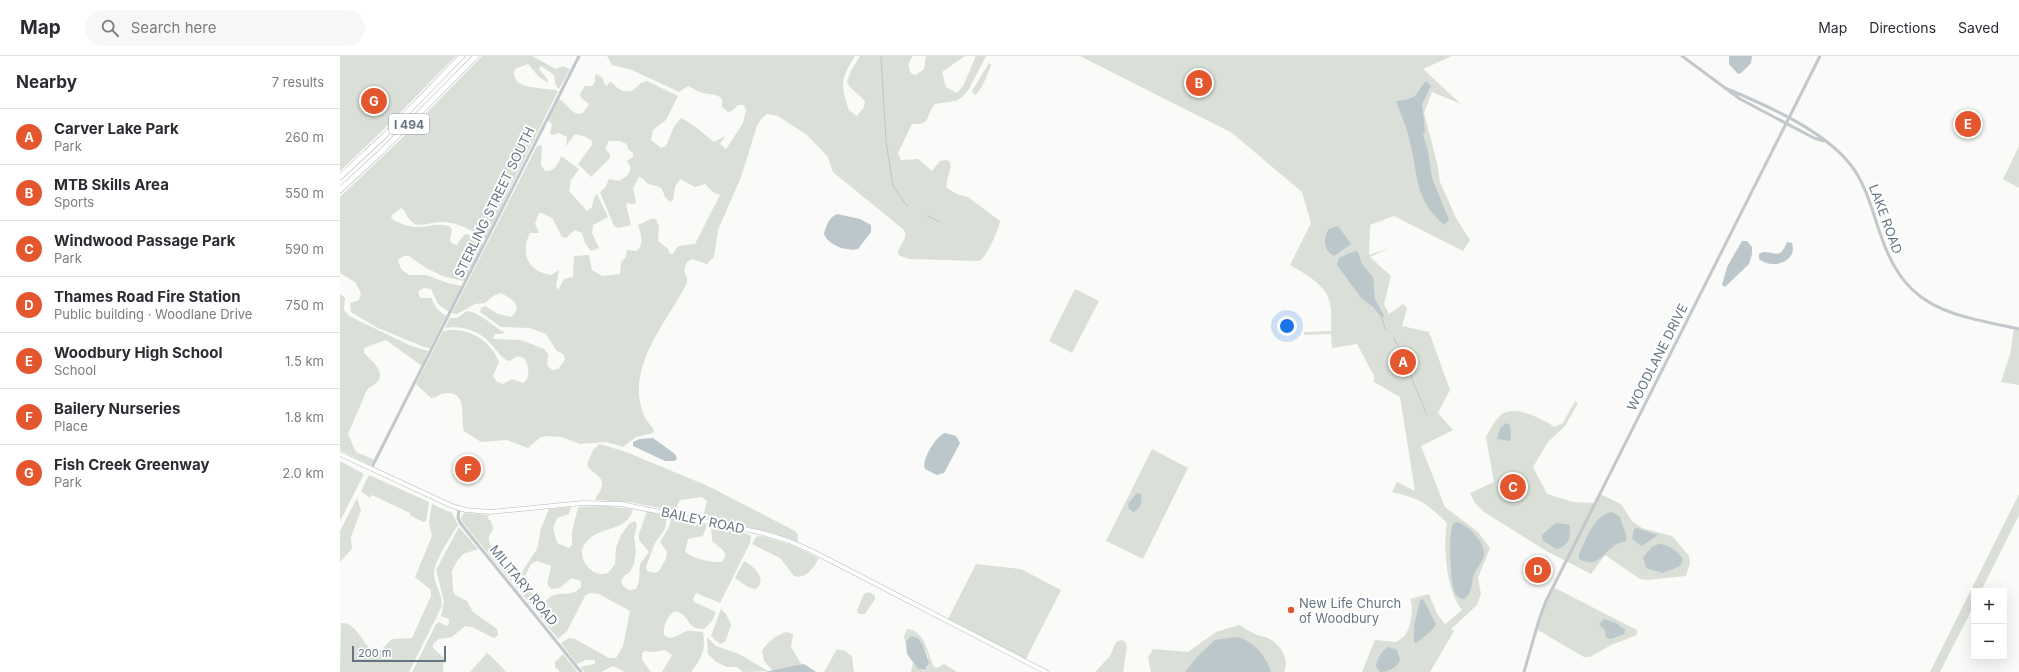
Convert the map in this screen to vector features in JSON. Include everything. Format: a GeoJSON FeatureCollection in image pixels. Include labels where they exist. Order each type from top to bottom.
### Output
{"type":"FeatureCollection","features":[{"type":"Feature","properties":{"kind":"highway","name":"I 494"},"geometry":{"type":"LineString","coordinates":[[340,177],[383,137],[462,56]]}},
{"type":"Feature","properties":{"kind":"highway","name":"I 494"},"geometry":{"type":"LineString","coordinates":[[340,190],[373,160],[476,56]]}},
{"type":"Feature","properties":{"kind":"highway"},"geometry":{"type":"LineString","coordinates":[[340,194],[373,160]]}},
{"type":"Feature","properties":{"kind":"main road","name":"BAILEY ROAD"},"geometry":{"type":"LineString","coordinates":[[340,454],[370,470],[459,508],[488,512],[583,503],[617,504],[771,535],[812,551],[1046,672]]}},
{"type":"Feature","properties":{"kind":"street","name":"STERLING STREET SOUTH"},"geometry":{"type":"LineString","coordinates":[[370,470],[428,358],[579,56]]}},
{"type":"Feature","properties":{"kind":"street","name":"LAKE ROAD"},"geometry":{"type":"LineString","coordinates":[[1682,56],[1740,99],[1814,138],[1826,142]]}},
{"type":"Feature","properties":{"kind":"street","name":"WOODLANE DRIVE"},"geometry":{"type":"LineString","coordinates":[[1524,672],[1538,620],[1546,601],[1820,56]]}},
{"type":"Feature","properties":{"kind":"street","name":"LAKE ROAD"},"geometry":{"type":"LineString","coordinates":[[1725,88],[1816,133],[1840,153],[1858,176],[1890,260],[1899,274],[1912,289],[1930,303],[1950,313],[2019,329]]}},
{"type":"Feature","properties":{"kind":"street","name":"MILITARY ROAD"},"geometry":{"type":"LineString","coordinates":[[459,508],[458,517],[461,523],[581,672]]}},
{"type":"Feature","properties":{"kind":"shaded area"},"geometry":{"type":"Polygon","coordinates":[[[340,56],[456,56],[340,171],[340,56]]]}},
{"type":"Feature","properties":{"kind":"shaded area"},"geometry":{"type":"Polygon","coordinates":[[[482,56],[532,56],[556,69],[563,66],[570,69],[559,89],[556,86],[554,75],[541,66],[539,69],[548,80],[548,83],[538,76],[528,64],[517,68],[514,71],[518,82],[524,85],[558,91],[485,239],[470,230],[448,222],[421,225],[415,224],[401,208],[391,216],[397,222],[408,226],[449,226],[452,229],[450,241],[453,244],[457,245],[466,234],[473,236],[483,244],[464,281],[445,277],[426,268],[409,256],[404,256],[398,260],[401,269],[409,275],[426,275],[448,283],[462,286],[449,312],[438,304],[431,289],[424,288],[418,291],[420,298],[431,298],[437,309],[446,316],[430,348],[424,347],[378,328],[351,312],[350,303],[359,300],[361,293],[355,282],[340,273],[340,197],[401,139],[482,56]]]}},
{"type":"Feature","properties":{"kind":"shaded area"},"geometry":{"type":"Polygon","coordinates":[[[607,56],[855,56],[847,70],[843,82],[843,88],[849,110],[857,116],[864,107],[865,101],[849,86],[847,81],[860,56],[913,56],[910,60],[909,67],[910,72],[916,75],[924,69],[926,56],[965,56],[942,72],[946,87],[957,93],[963,86],[976,56],[986,56],[969,89],[962,97],[956,101],[935,104],[927,119],[923,123],[912,124],[898,153],[901,160],[918,159],[932,171],[940,161],[946,160],[950,162],[951,165],[947,188],[957,194],[968,197],[1000,221],[992,243],[985,255],[979,261],[909,259],[898,255],[899,249],[905,237],[904,230],[833,172],[828,157],[807,135],[778,116],[767,114],[761,119],[757,126],[741,177],[718,230],[714,257],[707,264],[692,259],[687,262],[684,270],[687,277],[687,283],[659,331],[643,365],[639,382],[640,400],[645,418],[654,430],[653,433],[636,437],[623,447],[606,442],[580,444],[561,437],[547,436],[541,437],[528,448],[507,440],[481,442],[464,431],[461,401],[458,397],[453,394],[446,393],[431,398],[416,384],[443,331],[452,330],[461,330],[477,336],[490,347],[499,362],[493,376],[496,381],[503,384],[512,379],[523,383],[526,381],[528,371],[524,358],[517,356],[510,361],[506,360],[487,339],[476,332],[458,327],[445,328],[450,318],[457,318],[467,311],[477,314],[504,332],[503,334],[495,334],[494,339],[521,340],[544,349],[548,354],[547,365],[552,370],[558,369],[565,360],[564,355],[556,350],[546,334],[530,328],[501,327],[480,312],[481,308],[485,306],[498,314],[511,317],[517,310],[517,307],[512,300],[501,293],[493,296],[485,303],[475,304],[457,314],[452,313],[537,146],[542,145],[541,165],[545,171],[556,167],[561,156],[579,169],[571,180],[569,191],[587,211],[592,207],[594,198],[597,194],[608,217],[593,225],[592,233],[599,248],[591,251],[585,243],[582,233],[575,230],[566,238],[562,237],[552,218],[539,213],[535,224],[539,233],[530,233],[527,240],[526,254],[531,265],[536,270],[551,275],[559,270],[556,286],[558,290],[564,279],[573,277],[574,256],[589,255],[592,270],[602,276],[620,274],[621,262],[626,257],[627,250],[636,251],[641,246],[642,239],[638,225],[651,219],[656,219],[659,227],[658,241],[668,249],[670,254],[673,254],[678,246],[695,244],[720,195],[713,192],[705,184],[695,187],[680,179],[675,187],[673,200],[670,202],[665,197],[661,188],[649,184],[639,177],[633,188],[636,203],[627,203],[626,205],[631,225],[618,228],[614,226],[600,192],[605,188],[609,179],[619,181],[628,175],[631,168],[627,161],[633,157],[633,153],[628,149],[627,144],[619,141],[609,141],[605,149],[610,154],[610,158],[591,177],[578,164],[592,145],[592,141],[586,137],[575,134],[566,146],[567,137],[559,133],[554,135],[550,134],[552,124],[548,120],[559,99],[573,112],[579,114],[583,113],[589,104],[581,98],[580,94],[585,86],[592,86],[595,82],[596,74],[602,77],[605,85],[607,86],[610,82],[620,90],[625,91],[632,91],[641,83],[647,81],[678,96],[666,120],[653,130],[651,140],[661,148],[666,146],[674,127],[681,118],[693,125],[714,142],[725,136],[720,144],[726,149],[743,123],[746,110],[744,105],[738,105],[732,111],[728,112],[722,107],[722,99],[718,96],[706,94],[688,86],[679,92],[632,70],[612,65],[607,56]]]}},
{"type":"Feature","properties":{"kind":"shaded area"},"geometry":{"type":"Polygon","coordinates":[[[1080,56],[1452,56],[1423,69],[1461,104],[1432,92],[1424,113],[1437,163],[1440,182],[1456,218],[1470,240],[1463,251],[1394,216],[1370,225],[1369,255],[1389,248],[1370,257],[1391,276],[1384,304],[1389,314],[1403,304],[1407,308],[1402,326],[1429,332],[1450,390],[1438,413],[1453,430],[1421,446],[1445,507],[1478,532],[1490,548],[1478,578],[1481,594],[1477,605],[1451,629],[1454,631],[1430,672],[1362,672],[1375,640],[1396,642],[1406,634],[1411,616],[1412,607],[1410,599],[1429,594],[1437,614],[1445,624],[1462,610],[1452,591],[1449,580],[1445,544],[1447,523],[1422,502],[1392,492],[1397,482],[1415,491],[1400,397],[1374,382],[1374,376],[1357,344],[1332,348],[1331,334],[1304,335],[1304,332],[1331,331],[1331,310],[1328,296],[1320,285],[1290,265],[1311,223],[1302,192],[1232,133],[1080,56]]]}},
{"type":"Feature","properties":{"kind":"shaded area"},"geometry":{"type":"Polygon","coordinates":[[[1729,56],[1752,56],[1751,63],[1738,74],[1729,64],[1729,56]]]}},
{"type":"Feature","properties":{"kind":"shaded area"},"geometry":{"type":"Polygon","coordinates":[[[989,63],[991,65],[984,82],[979,91],[974,95],[972,91],[989,63]]]}},
{"type":"Feature","properties":{"kind":"shaded area"},"geometry":{"type":"Polygon","coordinates":[[[1426,81],[1431,86],[1422,104],[1425,132],[1423,135],[1428,151],[1432,178],[1449,220],[1444,225],[1427,206],[1422,196],[1409,137],[1396,101],[1409,99],[1415,96],[1426,81]]]}},
{"type":"Feature","properties":{"kind":"shaded area"},"geometry":{"type":"Polygon","coordinates":[[[2019,146],[2019,188],[2003,179],[2019,146]]]}},
{"type":"Feature","properties":{"kind":"shaded area"},"geometry":{"type":"Polygon","coordinates":[[[837,214],[860,219],[871,225],[871,232],[858,249],[854,250],[838,247],[826,238],[824,234],[827,225],[832,217],[837,214]]]}},
{"type":"Feature","properties":{"kind":"shaded area"},"geometry":{"type":"Polygon","coordinates":[[[1338,226],[1351,244],[1334,256],[1328,251],[1325,240],[1329,229],[1338,226]]]}},
{"type":"Feature","properties":{"kind":"shaded area"},"geometry":{"type":"Polygon","coordinates":[[[1742,241],[1747,241],[1752,247],[1752,254],[1749,264],[1725,287],[1722,285],[1727,267],[1742,241]]]}},
{"type":"Feature","properties":{"kind":"shaded area"},"geometry":{"type":"Polygon","coordinates":[[[1787,242],[1792,243],[1793,250],[1788,259],[1777,264],[1770,264],[1759,259],[1759,254],[1763,252],[1780,253],[1787,242]]]}},
{"type":"Feature","properties":{"kind":"shaded area"},"geometry":{"type":"Polygon","coordinates":[[[1355,251],[1358,252],[1362,264],[1373,277],[1375,299],[1384,316],[1382,318],[1373,307],[1362,299],[1337,265],[1339,258],[1355,251]]]}},
{"type":"Feature","properties":{"kind":"shaded area"},"geometry":{"type":"Polygon","coordinates":[[[1075,289],[1099,301],[1072,353],[1049,341],[1075,289]]]}},
{"type":"Feature","properties":{"kind":"shaded area"},"geometry":{"type":"Polygon","coordinates":[[[340,294],[345,298],[344,310],[349,316],[411,346],[428,351],[422,366],[386,340],[364,348],[364,353],[377,367],[380,372],[380,376],[379,380],[366,392],[348,434],[356,452],[375,460],[370,465],[340,450],[340,294]]]}},
{"type":"Feature","properties":{"kind":"shaded area"},"geometry":{"type":"Polygon","coordinates":[[[2014,328],[2019,329],[2019,385],[2001,382],[2010,355],[2014,328]]]}},
{"type":"Feature","properties":{"kind":"shaded area"},"geometry":{"type":"Polygon","coordinates":[[[1575,401],[1578,403],[1565,426],[1548,442],[1533,467],[1547,494],[1573,502],[1595,503],[1600,494],[1621,504],[1632,521],[1642,528],[1672,536],[1689,556],[1690,563],[1686,576],[1647,580],[1640,579],[1605,555],[1591,574],[1548,552],[1484,512],[1475,503],[1470,493],[1494,482],[1486,437],[1498,418],[1504,413],[1518,411],[1534,416],[1555,427],[1563,423],[1575,401]]]}},
{"type":"Feature","properties":{"kind":"shaded area"},"geometry":{"type":"Polygon","coordinates":[[[1506,423],[1510,425],[1511,438],[1509,441],[1497,439],[1500,428],[1506,423]]]}},
{"type":"Feature","properties":{"kind":"shaded area"},"geometry":{"type":"Polygon","coordinates":[[[945,433],[956,436],[960,443],[944,473],[937,475],[925,469],[924,465],[930,449],[941,435],[945,433]]]}},
{"type":"Feature","properties":{"kind":"shaded area"},"geometry":{"type":"Polygon","coordinates":[[[653,438],[675,454],[677,458],[675,461],[665,461],[633,446],[633,442],[640,439],[653,438]]]}},
{"type":"Feature","properties":{"kind":"shaded area"},"geometry":{"type":"Polygon","coordinates":[[[600,444],[626,452],[708,486],[795,531],[798,535],[798,542],[773,533],[703,517],[707,501],[702,497],[680,500],[676,511],[629,502],[595,500],[601,489],[602,481],[590,470],[587,464],[593,450],[600,444]]]}},
{"type":"Feature","properties":{"kind":"shaded area"},"geometry":{"type":"Polygon","coordinates":[[[1152,449],[1188,468],[1143,559],[1106,541],[1152,449]]]}},
{"type":"Feature","properties":{"kind":"shaded area"},"geometry":{"type":"Polygon","coordinates":[[[340,461],[364,474],[340,521],[340,461]]]}},
{"type":"Feature","properties":{"kind":"shaded area"},"geometry":{"type":"Polygon","coordinates":[[[369,475],[429,502],[426,521],[423,522],[410,515],[410,513],[372,495],[370,498],[361,491],[369,475]]]}},
{"type":"Feature","properties":{"kind":"shaded area"},"geometry":{"type":"Polygon","coordinates":[[[1137,493],[1141,494],[1141,502],[1138,509],[1133,512],[1129,509],[1128,504],[1137,493]]]}},
{"type":"Feature","properties":{"kind":"shaded area"},"geometry":{"type":"Polygon","coordinates":[[[2019,494],[2019,515],[1982,588],[1972,588],[2019,494]]]}},
{"type":"Feature","properties":{"kind":"shaded area"},"geometry":{"type":"Polygon","coordinates":[[[357,498],[361,510],[351,537],[352,549],[340,562],[340,531],[357,498]]]}},
{"type":"Feature","properties":{"kind":"shaded area"},"geometry":{"type":"Polygon","coordinates":[[[432,504],[449,512],[451,511],[458,525],[443,550],[434,570],[442,604],[441,608],[409,672],[340,672],[341,623],[353,627],[373,651],[380,650],[393,639],[412,638],[431,596],[431,590],[415,577],[432,536],[429,522],[432,504]]]}},
{"type":"Feature","properties":{"kind":"shaded area"},"geometry":{"type":"Polygon","coordinates":[[[605,506],[633,509],[630,517],[625,522],[590,538],[584,545],[582,556],[584,562],[592,570],[602,574],[608,573],[615,564],[616,548],[621,535],[629,524],[635,521],[637,525],[634,537],[636,551],[634,564],[630,572],[624,576],[621,581],[623,586],[629,590],[636,589],[639,582],[640,564],[649,552],[639,540],[639,534],[647,511],[667,516],[665,529],[655,543],[646,567],[647,571],[655,573],[659,571],[666,559],[667,552],[660,542],[668,529],[672,517],[707,525],[703,536],[688,539],[685,551],[691,556],[708,561],[722,562],[726,555],[723,550],[712,541],[711,526],[751,536],[750,543],[720,603],[696,593],[693,599],[694,602],[716,612],[712,621],[704,629],[693,627],[684,616],[675,611],[670,615],[666,622],[664,635],[670,638],[676,637],[687,631],[703,632],[704,643],[702,653],[691,672],[662,672],[672,655],[665,650],[654,652],[645,651],[642,653],[642,660],[651,672],[625,672],[613,666],[601,672],[585,672],[580,667],[595,664],[595,660],[586,660],[577,664],[561,643],[569,638],[575,639],[609,658],[616,658],[623,646],[630,611],[599,594],[589,593],[585,596],[567,631],[558,639],[538,614],[549,598],[557,594],[569,593],[577,590],[581,587],[581,581],[572,578],[559,588],[551,589],[547,584],[551,566],[537,561],[531,564],[518,590],[514,584],[537,549],[541,529],[549,509],[571,507],[569,514],[557,518],[553,528],[557,543],[569,548],[572,545],[572,532],[578,507],[605,506]]]}},
{"type":"Feature","properties":{"kind":"shaded area"},"geometry":{"type":"Polygon","coordinates":[[[1612,512],[1620,517],[1626,535],[1626,541],[1617,544],[1596,561],[1586,562],[1579,559],[1579,554],[1591,528],[1605,514],[1612,512]]]}},
{"type":"Feature","properties":{"kind":"shaded area"},"geometry":{"type":"Polygon","coordinates":[[[464,513],[489,515],[488,519],[491,521],[493,529],[489,537],[489,541],[494,551],[513,573],[514,577],[511,581],[463,523],[461,518],[464,513]]]}},
{"type":"Feature","properties":{"kind":"shaded area"},"geometry":{"type":"Polygon","coordinates":[[[1457,522],[1471,530],[1479,539],[1484,549],[1481,563],[1473,577],[1470,592],[1464,599],[1456,595],[1452,582],[1451,571],[1451,530],[1453,524],[1457,522]]]}},
{"type":"Feature","properties":{"kind":"shaded area"},"geometry":{"type":"Polygon","coordinates":[[[1556,523],[1570,525],[1570,533],[1567,543],[1557,549],[1543,541],[1542,535],[1556,523]]]}},
{"type":"Feature","properties":{"kind":"shaded area"},"geometry":{"type":"Polygon","coordinates":[[[459,527],[478,549],[463,554],[457,561],[452,571],[453,590],[455,595],[467,601],[473,612],[497,629],[498,635],[494,638],[472,627],[465,626],[452,637],[439,639],[433,644],[433,648],[444,658],[443,672],[412,672],[436,624],[439,622],[446,626],[449,624],[449,619],[441,616],[444,601],[436,570],[459,527]]]}},
{"type":"Feature","properties":{"kind":"shaded area"},"geometry":{"type":"Polygon","coordinates":[[[1637,528],[1658,535],[1642,546],[1632,539],[1634,529],[1637,528]]]}},
{"type":"Feature","properties":{"kind":"shaded area"},"geometry":{"type":"Polygon","coordinates":[[[761,536],[791,545],[819,558],[809,572],[802,576],[794,576],[780,558],[752,544],[756,537],[761,536]]]}},
{"type":"Feature","properties":{"kind":"shaded area"},"geometry":{"type":"Polygon","coordinates":[[[1658,544],[1669,547],[1679,554],[1683,560],[1680,566],[1663,573],[1646,568],[1643,557],[1652,547],[1658,544]]]}},
{"type":"Feature","properties":{"kind":"shaded area"},"geometry":{"type":"Polygon","coordinates":[[[744,561],[755,569],[760,577],[761,581],[756,589],[748,587],[735,578],[744,561]]]}},
{"type":"Feature","properties":{"kind":"shaded area"},"geometry":{"type":"Polygon","coordinates":[[[976,564],[1021,569],[1061,590],[1025,661],[947,621],[976,564]]]}},
{"type":"Feature","properties":{"kind":"shaded area"},"geometry":{"type":"Polygon","coordinates":[[[1553,587],[1637,630],[1637,635],[1611,645],[1590,657],[1584,657],[1536,629],[1553,587]]]}},
{"type":"Feature","properties":{"kind":"shaded area"},"geometry":{"type":"Polygon","coordinates":[[[527,590],[533,594],[539,602],[536,611],[521,593],[527,590]]]}},
{"type":"Feature","properties":{"kind":"shaded area"},"geometry":{"type":"Polygon","coordinates":[[[1971,590],[1971,611],[1940,672],[1930,672],[1971,590]]]}},
{"type":"Feature","properties":{"kind":"shaded area"},"geometry":{"type":"Polygon","coordinates":[[[869,592],[875,596],[875,599],[865,614],[858,614],[857,610],[864,594],[869,592]]]}},
{"type":"Feature","properties":{"kind":"shaded area"},"geometry":{"type":"Polygon","coordinates":[[[1423,599],[1436,624],[1431,631],[1416,643],[1414,642],[1414,625],[1420,601],[1423,599]]]}},
{"type":"Feature","properties":{"kind":"shaded area"},"geometry":{"type":"Polygon","coordinates":[[[721,609],[726,614],[731,625],[726,640],[722,644],[711,636],[721,609]]]}},
{"type":"Feature","properties":{"kind":"shaded area"},"geometry":{"type":"Polygon","coordinates":[[[1604,619],[1616,623],[1625,630],[1624,634],[1611,639],[1606,638],[1605,630],[1599,624],[1604,619]]]}},
{"type":"Feature","properties":{"kind":"shaded area"},"geometry":{"type":"Polygon","coordinates":[[[1239,625],[1255,634],[1268,638],[1280,648],[1286,662],[1284,672],[1151,672],[1148,658],[1153,649],[1188,652],[1216,632],[1239,625]]]}},
{"type":"Feature","properties":{"kind":"shaded area"},"geometry":{"type":"Polygon","coordinates":[[[907,629],[913,630],[922,638],[934,667],[937,668],[944,664],[957,672],[911,672],[913,663],[919,669],[924,671],[928,665],[928,656],[920,640],[906,642],[906,647],[904,636],[907,629]]]}},
{"type":"Feature","properties":{"kind":"shaded area"},"geometry":{"type":"Polygon","coordinates":[[[787,632],[793,634],[791,647],[802,665],[773,671],[764,661],[762,651],[773,639],[780,634],[787,632]]]}},
{"type":"Feature","properties":{"kind":"shaded area"},"geometry":{"type":"Polygon","coordinates":[[[911,636],[918,638],[923,645],[929,663],[925,670],[918,669],[907,654],[906,642],[911,636]]]}},
{"type":"Feature","properties":{"kind":"shaded area"},"geometry":{"type":"Polygon","coordinates":[[[707,637],[716,646],[739,654],[768,671],[743,672],[737,667],[727,667],[716,662],[708,654],[707,637]]]}},
{"type":"Feature","properties":{"kind":"shaded area"},"geometry":{"type":"Polygon","coordinates":[[[1236,637],[1248,641],[1258,650],[1266,660],[1271,672],[1185,672],[1198,656],[1215,640],[1236,637]]]}},
{"type":"Feature","properties":{"kind":"shaded area"},"geometry":{"type":"Polygon","coordinates":[[[1121,640],[1125,642],[1127,646],[1123,672],[1095,672],[1110,656],[1116,642],[1121,640]]]}},
{"type":"Feature","properties":{"kind":"shaded area"},"geometry":{"type":"Polygon","coordinates":[[[1388,647],[1397,650],[1400,660],[1399,663],[1392,669],[1380,672],[1376,666],[1377,661],[1381,653],[1388,647]]]}},
{"type":"Feature","properties":{"kind":"shaded area"},"geometry":{"type":"Polygon","coordinates":[[[837,649],[845,651],[852,656],[854,672],[824,672],[837,649]]]}},
{"type":"Feature","properties":{"kind":"shaded area"},"geometry":{"type":"Polygon","coordinates":[[[487,653],[496,662],[506,672],[470,672],[487,653]]]}},
{"type":"Feature","properties":{"kind":"shaded area"},"geometry":{"type":"Polygon","coordinates":[[[563,654],[577,671],[576,672],[560,672],[555,667],[555,662],[563,654]]]}},
{"type":"Feature","properties":{"kind":"shaded area"},"geometry":{"type":"Polygon","coordinates":[[[804,664],[816,672],[764,672],[804,664]]]}},
{"type":"Feature","properties":{"kind":"waterway"},"geometry":{"type":"LineString","coordinates":[[881,56],[886,141],[893,186],[907,206]]}},
{"type":"Feature","properties":{"kind":"waterway"},"geometry":{"type":"LineString","coordinates":[[928,216],[940,222]]}},
{"type":"Feature","properties":{"kind":"waterway"},"geometry":{"type":"LineString","coordinates":[[1382,318],[1385,329]]}},
{"type":"Feature","properties":{"kind":"waterway"},"geometry":{"type":"LineString","coordinates":[[1394,338],[1410,370],[1412,379],[1427,415]]}},
{"type":"Feature","properties":{"kind":"place","name":"MTB Skills Area"},"geometry":{"type":"Point","coordinates":[1199,83]}},
{"type":"Feature","properties":{"kind":"place","name":"Fish Creek Greenway"},"geometry":{"type":"Point","coordinates":[374,101]}},
{"type":"Feature","properties":{"kind":"place","name":"Woodbury High School"},"geometry":{"type":"Point","coordinates":[1968,124]}},
{"type":"Feature","properties":{"kind":"place","name":"Carver Lake Park"},"geometry":{"type":"Point","coordinates":[1403,362]}},
{"type":"Feature","properties":{"kind":"place","name":"Bailery Nurseries"},"geometry":{"type":"Point","coordinates":[468,469]}},
{"type":"Feature","properties":{"kind":"place","name":"Windwood Passage Park"},"geometry":{"type":"Point","coordinates":[1513,487]}},
{"type":"Feature","properties":{"kind":"place","name":"Thames Road Fire Station"},"geometry":{"type":"Point","coordinates":[1538,570]}},
{"type":"Feature","properties":{"kind":"place","name":"New Life Church of Woodbury"},"geometry":{"type":"Point","coordinates":[1291,610]}}]}
